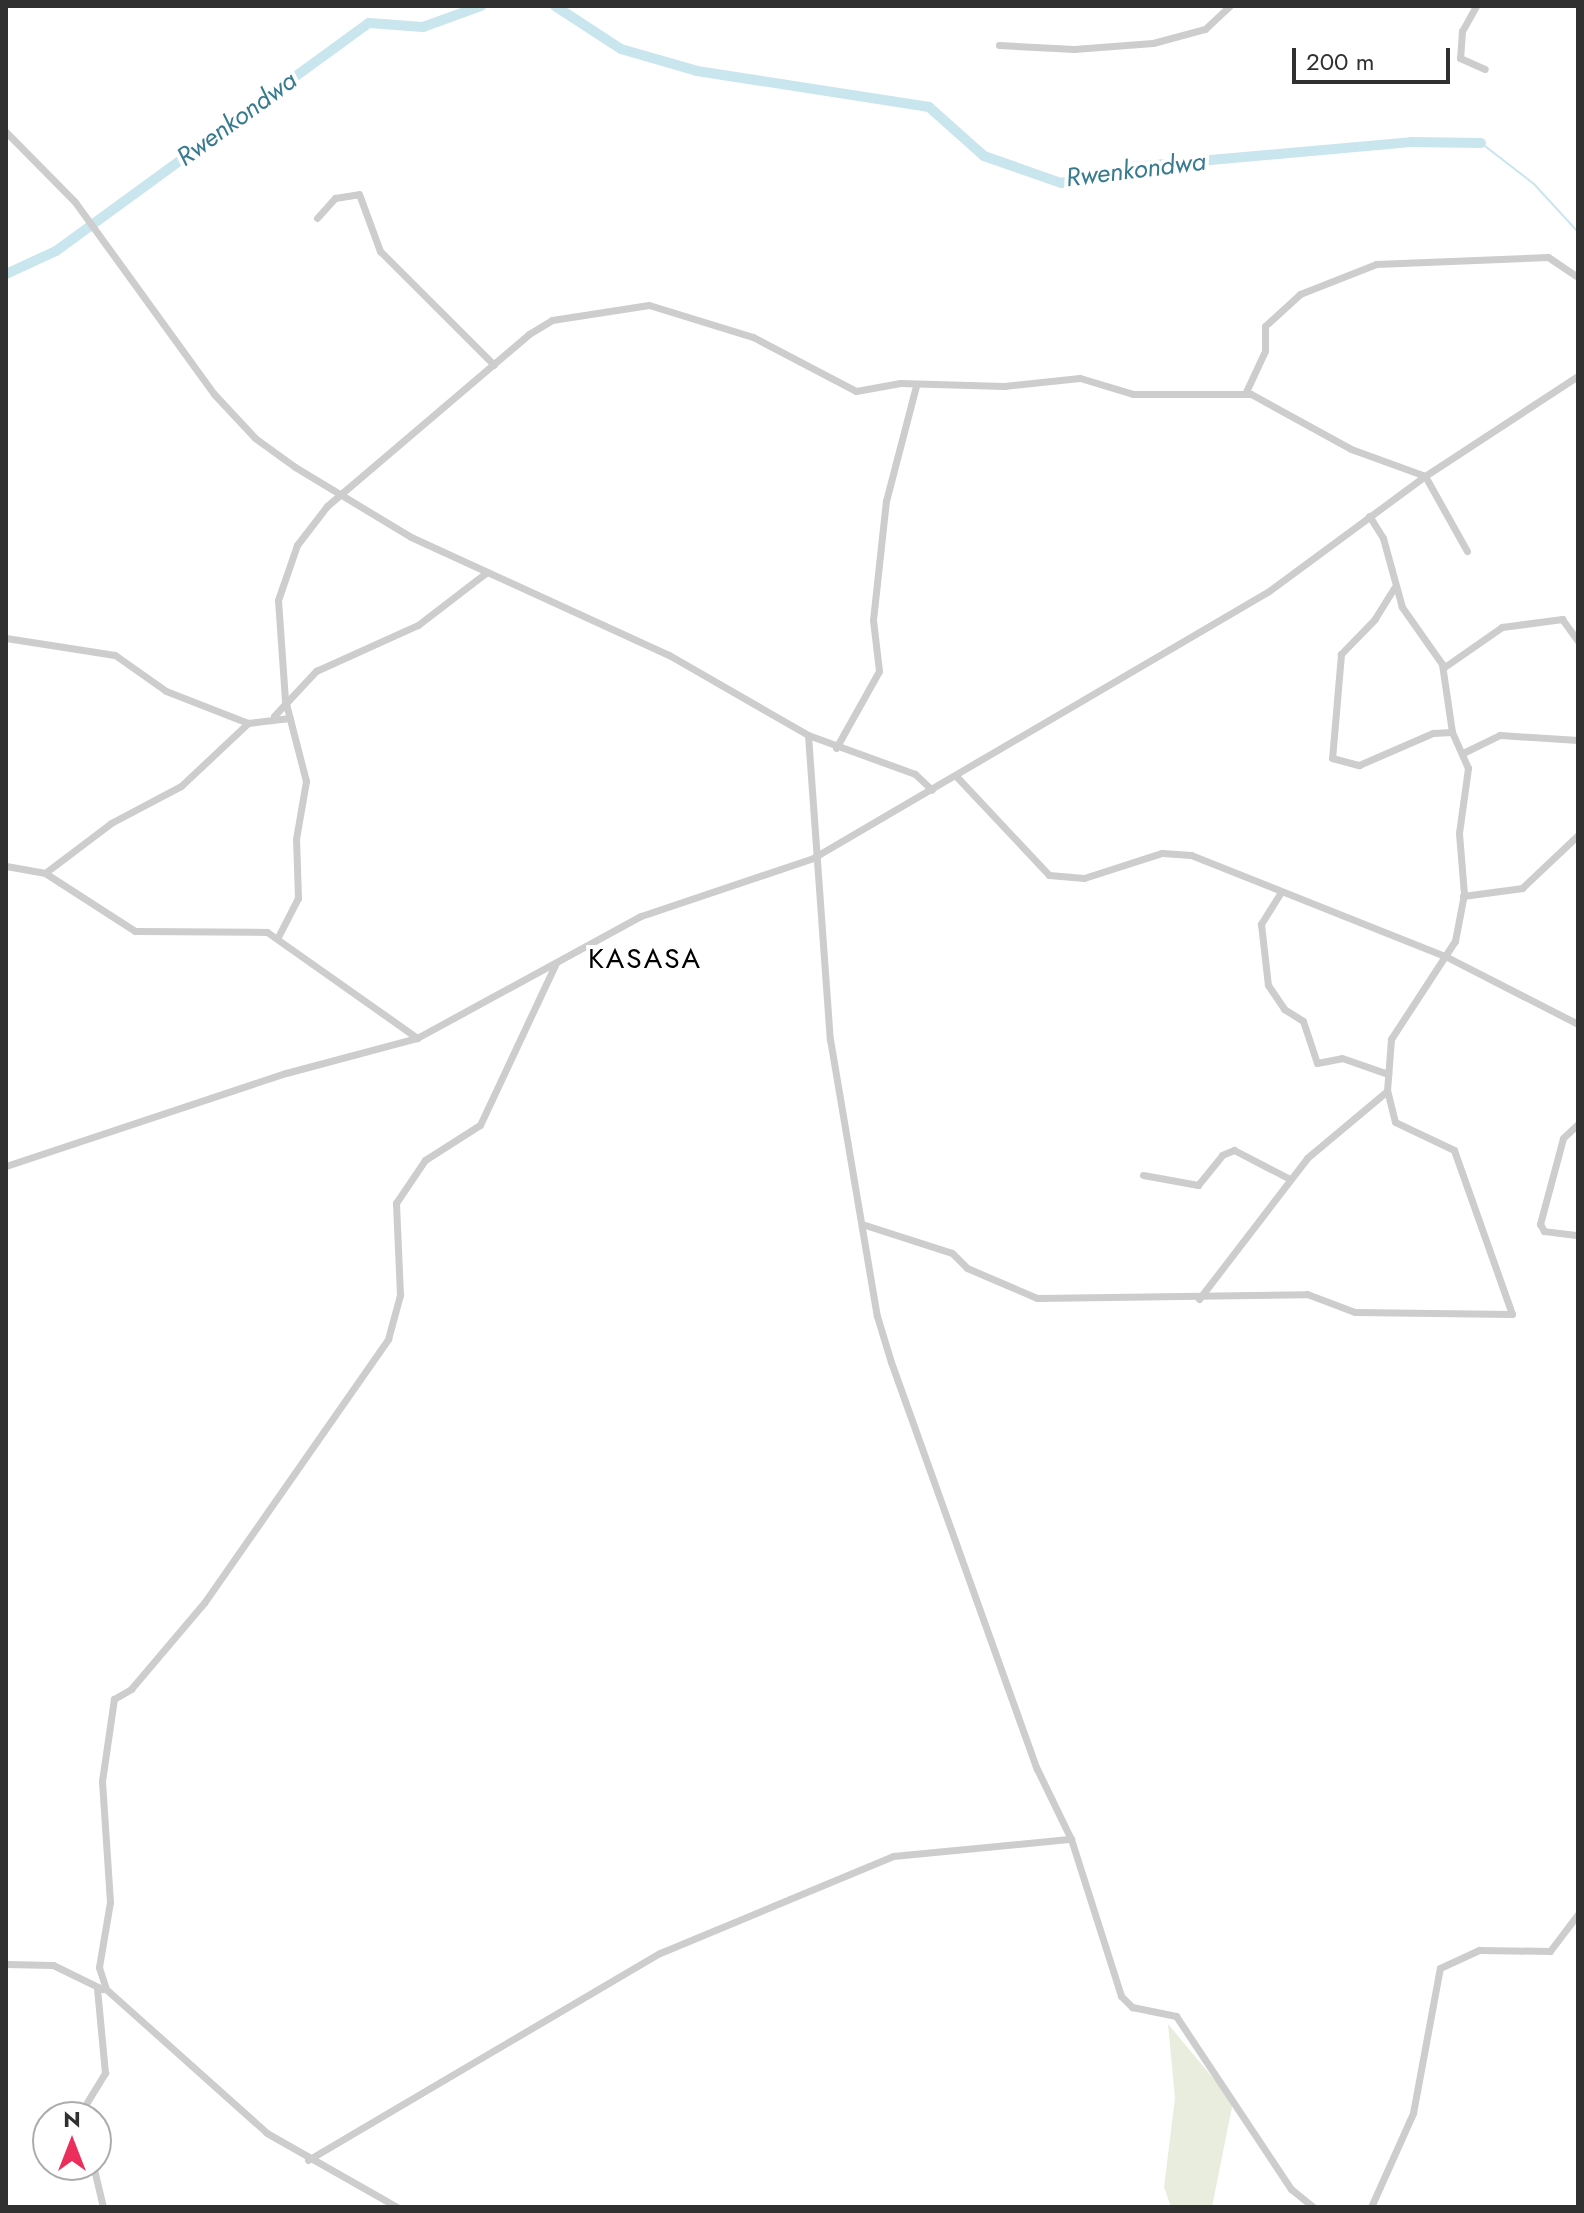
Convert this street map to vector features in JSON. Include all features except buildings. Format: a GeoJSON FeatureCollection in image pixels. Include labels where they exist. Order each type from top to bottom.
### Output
{"type":"FeatureCollection","features":[{"type":"Feature","properties":{"kind":"street"},"geometry":{"type":"LineString","coordinates":[[999,45],[1074,49],[1153,43],[1205,29],[1230,6]]}},
{"type":"Feature","properties":{"kind":"street"},"geometry":{"type":"LineString","coordinates":[[1476,6],[1462,31],[1460,58],[1485,69]]}},
{"type":"Feature","properties":{"kind":"street"},"geometry":{"type":"LineString","coordinates":[[6,132],[85,217],[235,416],[255,438],[342,498],[487,572],[706,674],[808,735],[836,748],[905,770],[932,790]]}},
{"type":"Feature","properties":{"kind":"street"},"geometry":{"type":"LineString","coordinates":[[317,218],[335,198],[359,194],[380,251],[494,365]]}},
{"type":"Feature","properties":{"kind":"street"},"geometry":{"type":"LineString","coordinates":[[1245,394],[1265,351],[1265,326],[1291,300],[1376,264],[1548,257],[1578,277]]}},
{"type":"Feature","properties":{"kind":"street"},"geometry":{"type":"LineString","coordinates":[[278,937],[298,898],[296,839],[306,781],[285,700],[279,589],[308,529],[494,365],[552,320],[641,305],[753,337],[849,390],[1080,378],[1133,394],[1245,394],[1261,397],[1351,449],[1425,476],[1467,551]]}},
{"type":"Feature","properties":{"kind":"street"},"geometry":{"type":"LineString","coordinates":[[6,1166],[258,1081],[417,1038],[641,916],[813,858],[1269,591],[1425,476],[1578,376]]}},
{"type":"Feature","properties":{"kind":"street"},"geometry":{"type":"LineString","coordinates":[[1253,380],[1261,397]]}},
{"type":"Feature","properties":{"kind":"street"},"geometry":{"type":"LineString","coordinates":[[836,748],[879,671],[873,620],[886,501],[916,386]]}},
{"type":"Feature","properties":{"kind":"street"},"geometry":{"type":"LineString","coordinates":[[865,1225],[952,1253],[967,1268],[1037,1298],[1199,1299],[1307,1294],[1360,1313],[1512,1314],[1454,1150],[1395,1122],[1387,1091],[1391,1039],[1454,945],[1463,896],[1465,752],[1452,732],[1443,668],[1394,588],[1383,538],[1369,516]]}},
{"type":"Feature","properties":{"kind":"street"},"geometry":{"type":"LineString","coordinates":[[274,716],[285,700],[316,671],[418,625],[487,572]]}},
{"type":"Feature","properties":{"kind":"street"},"geometry":{"type":"LineString","coordinates":[[1394,588],[1375,619],[1341,654],[1332,758],[1359,765],[1433,733],[1452,732]]}},
{"type":"Feature","properties":{"kind":"street"},"geometry":{"type":"LineString","coordinates":[[1443,668],[1502,627],[1562,619],[1578,641]]}},
{"type":"Feature","properties":{"kind":"street"},"geometry":{"type":"LineString","coordinates":[[6,638],[115,655],[166,691],[248,723]]}},
{"type":"Feature","properties":{"kind":"street"},"geometry":{"type":"LineString","coordinates":[[45,873],[111,823],[181,786],[248,723],[274,716],[290,718]]}},
{"type":"Feature","properties":{"kind":"street"},"geometry":{"type":"LineString","coordinates":[[808,735],[813,858],[830,1039],[865,1225],[877,1316],[891,1362],[1037,1769],[1071,1839],[1125,2004],[1176,2016],[1291,2189],[1313,2207]]}},
{"type":"Feature","properties":{"kind":"street"},"geometry":{"type":"LineString","coordinates":[[1465,752],[1500,735],[1578,740]]}},
{"type":"Feature","properties":{"kind":"street"},"geometry":{"type":"LineString","coordinates":[[956,776],[1049,875],[1084,878],[1173,853],[1445,956],[1578,1024]]}},
{"type":"Feature","properties":{"kind":"street"},"geometry":{"type":"LineString","coordinates":[[1463,896],[1522,888],[1578,835]]}},
{"type":"Feature","properties":{"kind":"street"},"geometry":{"type":"LineString","coordinates":[[6,866],[45,873],[135,931],[258,929],[278,937],[330,981],[417,1038]]}},
{"type":"Feature","properties":{"kind":"street"},"geometry":{"type":"LineString","coordinates":[[1281,892],[1261,924],[1268,985],[1284,1009],[1303,1021],[1317,1063],[1342,1058],[1388,1074]]}},
{"type":"Feature","properties":{"kind":"street"},"geometry":{"type":"LineString","coordinates":[[397,2207],[308,2160],[257,2125],[106,1989],[99,1967],[110,1902],[101,1794],[114,1699],[134,1686],[204,1603],[388,1339],[400,1295],[396,1203],[425,1160],[480,1125],[556,963]]}},
{"type":"Feature","properties":{"kind":"street"},"geometry":{"type":"LineString","coordinates":[[1199,1299],[1290,1179],[1335,1129],[1387,1091]]}},
{"type":"Feature","properties":{"kind":"street"},"geometry":{"type":"LineString","coordinates":[[1576,1235],[1544,1231],[1540,1224],[1563,1138],[1578,1124]]}},
{"type":"Feature","properties":{"kind":"street"},"geometry":{"type":"LineString","coordinates":[[1143,1175],[1198,1185],[1222,1155],[1234,1150],[1290,1179]]}},
{"type":"Feature","properties":{"kind":"street"},"geometry":{"type":"LineString","coordinates":[[308,2160],[660,1953],[893,1856],[1071,1839]]}},
{"type":"Feature","properties":{"kind":"street"},"geometry":{"type":"LineString","coordinates":[[1371,2207],[1413,2113],[1440,1968],[1479,1950],[1550,1951],[1578,1914]]}},
{"type":"Feature","properties":{"kind":"street"},"geometry":{"type":"LineString","coordinates":[[6,1964],[53,1965],[97,1988],[106,1989]]}},
{"type":"Feature","properties":{"kind":"street"},"geometry":{"type":"LineString","coordinates":[[88,2101],[105,2073],[97,1988]]}},
{"type":"Feature","properties":{"kind":"street"},"geometry":{"type":"LineString","coordinates":[[97,2181],[103,2207]]}},
{"type":"Feature","properties":{"kind":"green space"},"geometry":{"type":"Polygon","coordinates":[[[1168,2024],[1233,2102],[1212,2207],[1171,2207],[1164,2187],[1175,2098],[1168,2024]]]}},
{"type":"Feature","properties":{"kind":"waterway","name":"Rwenkondwa"},"geometry":{"type":"LineString","coordinates":[[6,274],[56,251],[369,23],[423,27],[481,6]]}},
{"type":"Feature","properties":{"kind":"waterway","name":"Rwenkondwa"},"geometry":{"type":"LineString","coordinates":[[555,6],[621,49],[697,71],[929,107],[984,156],[1061,183],[1132,167],[1411,142],[1481,143]]}},
{"type":"Feature","properties":{"kind":"waterway","name":"Rwenkondwa"},"geometry":{"type":"LineString","coordinates":[[1481,143],[1534,184],[1578,232]]}},
{"type":"Feature","properties":{"kind":"district","name":"KASASA"},"geometry":{"type":"Point","coordinates":[645,959]}}]}
